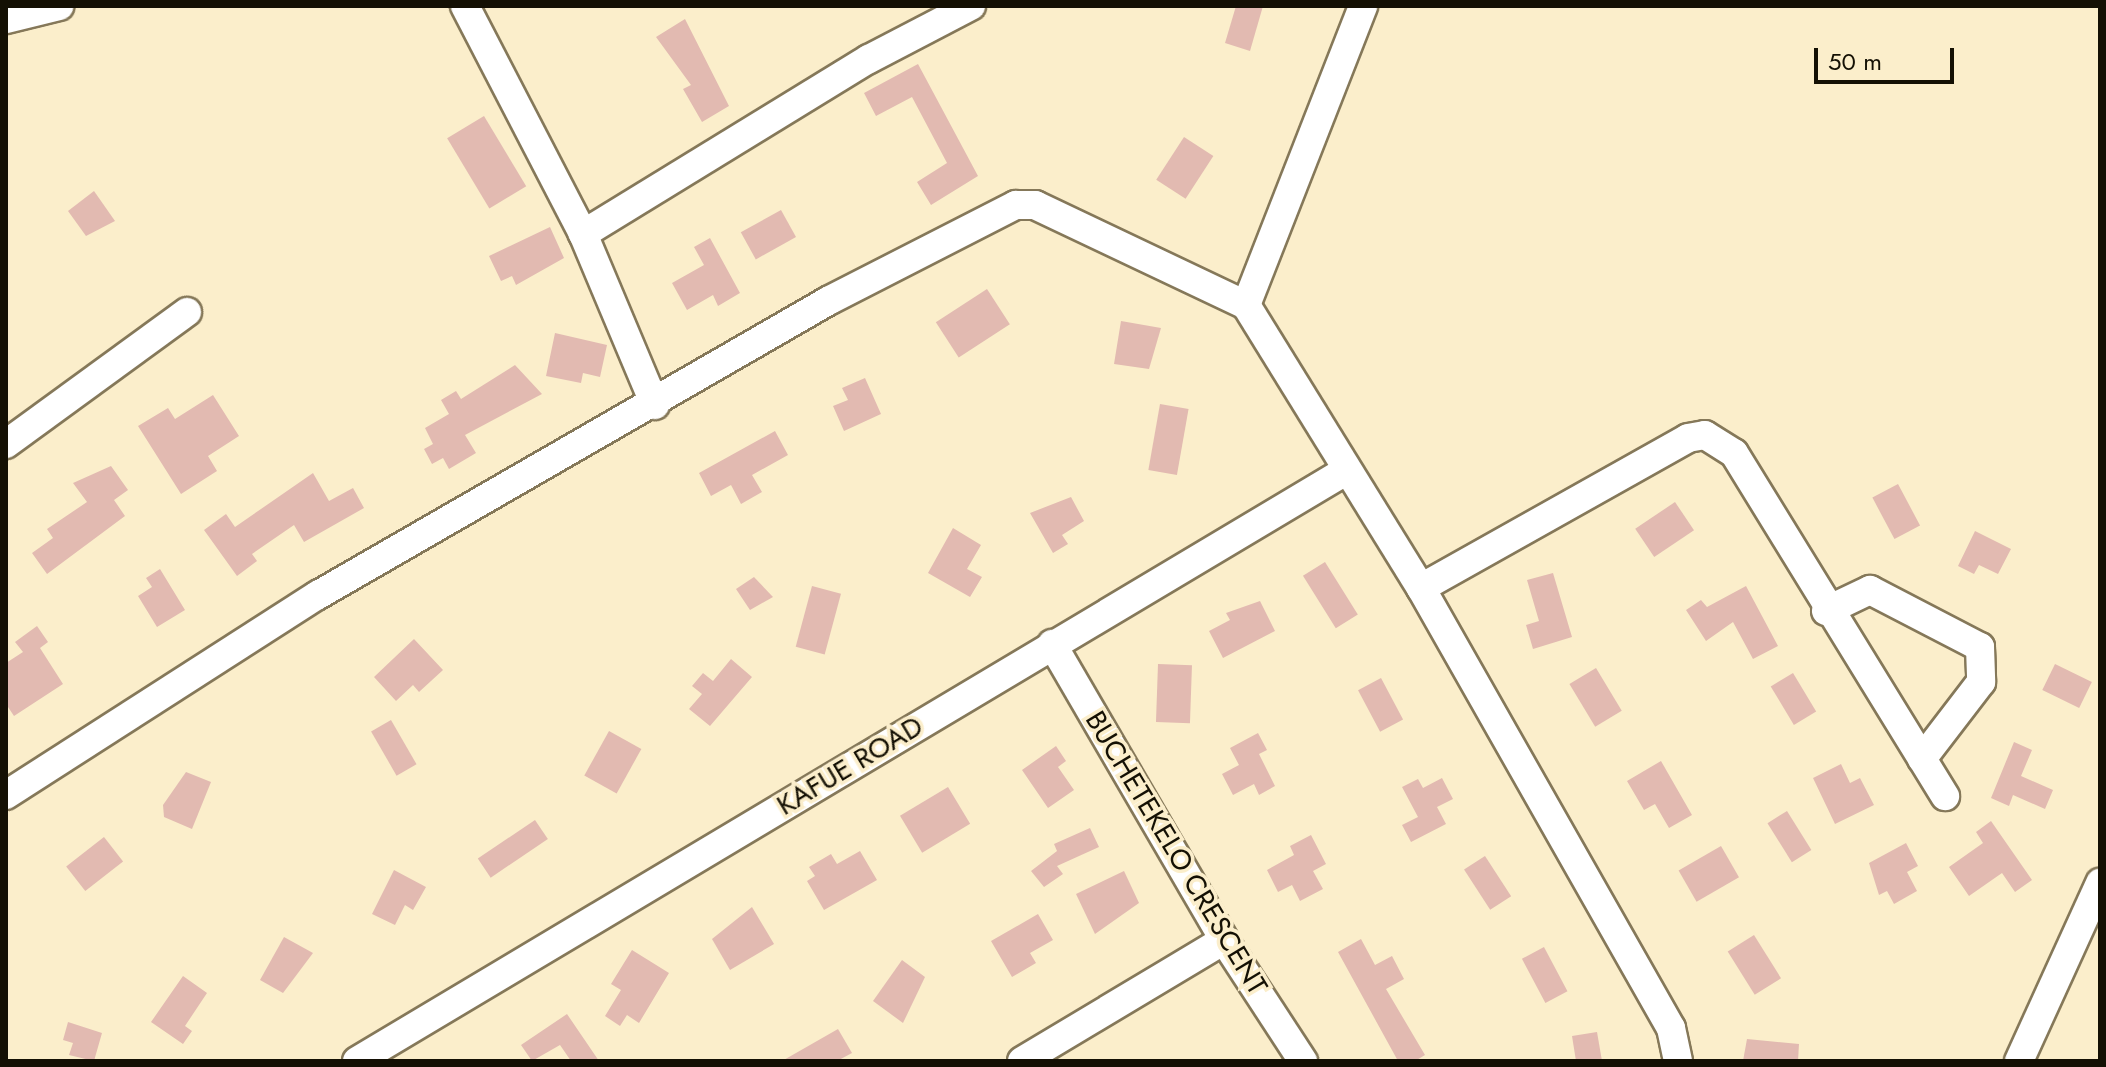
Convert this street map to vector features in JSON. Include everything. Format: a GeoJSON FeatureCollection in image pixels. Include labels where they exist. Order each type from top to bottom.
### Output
{"type":"FeatureCollection","features":[{"type":"Feature","properties":{"kind":"street"},"geometry":{"type":"LineString","coordinates":[[6,19],[59,6]]}},
{"type":"Feature","properties":{"kind":"street"},"geometry":{"type":"LineString","coordinates":[[465,6],[583,234],[655,405]]}},
{"type":"Feature","properties":{"kind":"street"},"geometry":{"type":"LineString","coordinates":[[583,234],[869,59],[971,6]]}},
{"type":"Feature","properties":{"kind":"street"},"geometry":{"type":"LineString","coordinates":[[1246,305],[1363,6]]}},
{"type":"Feature","properties":{"kind":"street"},"geometry":{"type":"LineString","coordinates":[[6,795],[318,595],[655,405],[828,301],[1016,205],[1065,215],[1246,305],[1344,472],[1421,588],[1671,1028],[1678,1061]]}},
{"type":"Feature","properties":{"kind":"street"},"geometry":{"type":"LineString","coordinates":[[6,444],[187,312]]}},
{"type":"Feature","properties":{"kind":"street"},"geometry":{"type":"LineString","coordinates":[[1421,588],[1688,438],[1705,435],[1734,453],[1826,611],[1945,796]]}},
{"type":"Feature","properties":{"kind":"street","name":"KAFUE ROAD"},"geometry":{"type":"LineString","coordinates":[[357,1061],[1344,472]]}},
{"type":"Feature","properties":{"kind":"street"},"geometry":{"type":"LineString","coordinates":[[1826,611],[1870,590],[1980,647],[1981,682],[1922,759]]}},
{"type":"Feature","properties":{"kind":"street","name":"BUCHETEKELO CRESCENT"},"geometry":{"type":"LineString","coordinates":[[1052,644],[1224,940],[1303,1061]]}},
{"type":"Feature","properties":{"kind":"street"},"geometry":{"type":"LineString","coordinates":[[2019,1061],[2100,883]]}},
{"type":"Feature","properties":{"kind":"street"},"geometry":{"type":"LineString","coordinates":[[1022,1061],[1224,940]]}},
{"type":"Feature","properties":{"kind":"building"},"geometry":{"type":"Polygon","coordinates":[[[1236,6],[1263,6],[1250,51],[1225,43],[1236,6]]]}},
{"type":"Feature","properties":{"kind":"building"},"geometry":{"type":"Polygon","coordinates":[[[685,19],[729,106],[702,122],[683,89],[691,85],[656,37],[685,19]]]}},
{"type":"Feature","properties":{"kind":"building"},"geometry":{"type":"Polygon","coordinates":[[[918,64],[978,176],[931,205],[917,182],[947,163],[912,97],[876,116],[864,93],[918,64]]]}},
{"type":"Feature","properties":{"kind":"building"},"geometry":{"type":"Polygon","coordinates":[[[484,116],[526,186],[489,208],[447,138],[484,116]]]}},
{"type":"Feature","properties":{"kind":"building"},"geometry":{"type":"Polygon","coordinates":[[[1184,137],[1213,156],[1186,199],[1156,180],[1184,137]]]}},
{"type":"Feature","properties":{"kind":"building"},"geometry":{"type":"Polygon","coordinates":[[[94,191],[115,221],[86,236],[68,211],[94,191]]]}},
{"type":"Feature","properties":{"kind":"building"},"geometry":{"type":"Polygon","coordinates":[[[781,210],[796,237],[756,259],[741,232],[781,210]]]}},
{"type":"Feature","properties":{"kind":"building"},"geometry":{"type":"Polygon","coordinates":[[[550,227],[564,258],[516,285],[512,276],[501,281],[489,256],[550,227]]]}},
{"type":"Feature","properties":{"kind":"building"},"geometry":{"type":"Polygon","coordinates":[[[710,238],[740,293],[718,306],[713,295],[687,310],[672,283],[704,265],[694,247],[710,238]]]}},
{"type":"Feature","properties":{"kind":"building"},"geometry":{"type":"Polygon","coordinates":[[[987,289],[1010,324],[959,357],[936,322],[987,289]]]}},
{"type":"Feature","properties":{"kind":"building"},"geometry":{"type":"Polygon","coordinates":[[[1121,321],[1161,328],[1149,369],[1114,364],[1121,321]]]}},
{"type":"Feature","properties":{"kind":"building"},"geometry":{"type":"Polygon","coordinates":[[[555,333],[607,345],[600,377],[583,373],[581,383],[546,376],[555,333]]]}},
{"type":"Feature","properties":{"kind":"building"},"geometry":{"type":"Polygon","coordinates":[[[515,365],[542,394],[465,435],[476,453],[449,469],[443,458],[432,464],[424,449],[433,444],[425,428],[449,414],[441,400],[456,391],[461,399],[515,365]]]}},
{"type":"Feature","properties":{"kind":"building"},"geometry":{"type":"Polygon","coordinates":[[[865,378],[881,414],[844,431],[833,406],[848,400],[842,388],[865,378]]]}},
{"type":"Feature","properties":{"kind":"building"},"geometry":{"type":"Polygon","coordinates":[[[213,395],[239,436],[208,456],[217,471],[181,494],[138,426],[168,408],[175,419],[213,395]]]}},
{"type":"Feature","properties":{"kind":"building"},"geometry":{"type":"Polygon","coordinates":[[[1160,404],[1189,409],[1177,475],[1148,470],[1160,404]]]}},
{"type":"Feature","properties":{"kind":"building"},"geometry":{"type":"Polygon","coordinates":[[[775,431],[788,455],[752,475],[762,492],[741,504],[731,485],[711,496],[699,473],[775,431]]]}},
{"type":"Feature","properties":{"kind":"building"},"geometry":{"type":"Polygon","coordinates":[[[111,466],[128,490],[114,500],[125,516],[47,574],[32,553],[53,538],[47,529],[87,502],[73,483],[111,466]]]}},
{"type":"Feature","properties":{"kind":"building"},"geometry":{"type":"Polygon","coordinates":[[[313,473],[329,501],[353,488],[364,508],[304,542],[294,525],[252,554],[257,561],[237,576],[204,530],[226,514],[235,527],[313,473]]]}},
{"type":"Feature","properties":{"kind":"building"},"geometry":{"type":"Polygon","coordinates":[[[1898,484],[1920,525],[1894,539],[1872,498],[1898,484]]]}},
{"type":"Feature","properties":{"kind":"building"},"geometry":{"type":"Polygon","coordinates":[[[1071,497],[1084,521],[1062,535],[1068,544],[1053,553],[1030,513],[1071,497]]]}},
{"type":"Feature","properties":{"kind":"building"},"geometry":{"type":"Polygon","coordinates":[[[1675,502],[1694,530],[1654,557],[1635,529],[1675,502]]]}},
{"type":"Feature","properties":{"kind":"building"},"geometry":{"type":"Polygon","coordinates":[[[953,528],[981,545],[967,569],[982,577],[970,597],[928,573],[953,528]]]}},
{"type":"Feature","properties":{"kind":"building"},"geometry":{"type":"Polygon","coordinates":[[[1975,531],[2011,549],[1998,574],[1979,565],[1974,574],[1958,566],[1975,531]]]}},
{"type":"Feature","properties":{"kind":"building"},"geometry":{"type":"Polygon","coordinates":[[[1325,562],[1358,615],[1336,628],[1303,576],[1325,562]]]}},
{"type":"Feature","properties":{"kind":"building"},"geometry":{"type":"Polygon","coordinates":[[[160,569],[185,610],[157,627],[138,596],[152,587],[146,578],[160,569]]]}},
{"type":"Feature","properties":{"kind":"building"},"geometry":{"type":"Polygon","coordinates":[[[1553,573],[1572,637],[1533,649],[1526,625],[1539,621],[1527,580],[1553,573]]]}},
{"type":"Feature","properties":{"kind":"building"},"geometry":{"type":"Polygon","coordinates":[[[754,577],[773,597],[750,610],[736,589],[754,577]]]}},
{"type":"Feature","properties":{"kind":"building"},"geometry":{"type":"Polygon","coordinates":[[[812,586],[841,594],[825,655],[796,647],[812,586]]]}},
{"type":"Feature","properties":{"kind":"building"},"geometry":{"type":"Polygon","coordinates":[[[1746,586],[1778,646],[1753,659],[1733,622],[1706,641],[1686,610],[1701,600],[1707,607],[1746,586]]]}},
{"type":"Feature","properties":{"kind":"building"},"geometry":{"type":"Polygon","coordinates":[[[1260,601],[1275,631],[1223,658],[1209,631],[1230,620],[1226,613],[1260,601]]]}},
{"type":"Feature","properties":{"kind":"building"},"geometry":{"type":"Polygon","coordinates":[[[37,626],[48,642],[40,648],[63,684],[14,716],[6,704],[6,663],[23,652],[15,642],[37,626]]]}},
{"type":"Feature","properties":{"kind":"building"},"geometry":{"type":"Polygon","coordinates":[[[414,639],[443,670],[419,692],[413,685],[396,701],[374,677],[414,639]]]}},
{"type":"Feature","properties":{"kind":"building"},"geometry":{"type":"Polygon","coordinates":[[[731,659],[752,677],[710,726],[689,709],[702,694],[692,686],[703,673],[713,681],[731,659]]]}},
{"type":"Feature","properties":{"kind":"building"},"geometry":{"type":"Polygon","coordinates":[[[1158,664],[1192,665],[1190,723],[1156,722],[1158,664]]]}},
{"type":"Feature","properties":{"kind":"building"},"geometry":{"type":"Polygon","coordinates":[[[2055,664],[2092,682],[2079,708],[2042,690],[2055,664]]]}},
{"type":"Feature","properties":{"kind":"building"},"geometry":{"type":"Polygon","coordinates":[[[1596,668],[1622,711],[1595,727],[1569,684],[1596,668]]]}},
{"type":"Feature","properties":{"kind":"building"},"geometry":{"type":"Polygon","coordinates":[[[1793,673],[1816,712],[1794,725],[1771,686],[1793,673]]]}},
{"type":"Feature","properties":{"kind":"building"},"geometry":{"type":"Polygon","coordinates":[[[1381,678],[1403,719],[1380,732],[1358,690],[1381,678]]]}},
{"type":"Feature","properties":{"kind":"building"},"geometry":{"type":"Polygon","coordinates":[[[391,720],[417,764],[397,776],[371,732],[391,720]]]}},
{"type":"Feature","properties":{"kind":"building"},"geometry":{"type":"Polygon","coordinates":[[[609,731],[641,749],[617,794],[584,776],[609,731]]]}},
{"type":"Feature","properties":{"kind":"building"},"geometry":{"type":"Polygon","coordinates":[[[1258,733],[1267,750],[1259,754],[1275,786],[1259,795],[1254,784],[1233,795],[1222,774],[1239,765],[1230,748],[1258,733]]]}},
{"type":"Feature","properties":{"kind":"building"},"geometry":{"type":"Polygon","coordinates":[[[2014,742],[2032,750],[2021,776],[2053,790],[2045,809],[2013,795],[2009,806],[1991,798],[2014,742]]]}},
{"type":"Feature","properties":{"kind":"building"},"geometry":{"type":"Polygon","coordinates":[[[1056,746],[1066,761],[1058,767],[1074,790],[1048,808],[1022,770],[1056,746]]]}},
{"type":"Feature","properties":{"kind":"building"},"geometry":{"type":"Polygon","coordinates":[[[1661,761],[1692,815],[1669,828],[1655,804],[1644,810],[1627,781],[1661,761]]]}},
{"type":"Feature","properties":{"kind":"building"},"geometry":{"type":"Polygon","coordinates":[[[1841,764],[1850,783],[1860,778],[1874,805],[1835,824],[1813,778],[1841,764]]]}},
{"type":"Feature","properties":{"kind":"building"},"geometry":{"type":"Polygon","coordinates":[[[186,772],[211,782],[192,829],[164,817],[163,805],[186,772]]]}},
{"type":"Feature","properties":{"kind":"building"},"geometry":{"type":"Polygon","coordinates":[[[1442,778],[1453,799],[1437,807],[1446,824],[1411,842],[1402,825],[1418,817],[1402,787],[1418,779],[1423,788],[1442,778]]]}},
{"type":"Feature","properties":{"kind":"building"},"geometry":{"type":"Polygon","coordinates":[[[948,787],[970,824],[922,853],[900,816],[948,787]]]}},
{"type":"Feature","properties":{"kind":"building"},"geometry":{"type":"Polygon","coordinates":[[[1787,811],[1811,850],[1792,862],[1767,823],[1787,811]]]}},
{"type":"Feature","properties":{"kind":"building"},"geometry":{"type":"Polygon","coordinates":[[[535,820],[548,839],[491,878],[478,859],[535,820]]]}},
{"type":"Feature","properties":{"kind":"building"},"geometry":{"type":"Polygon","coordinates":[[[1991,821],[2032,880],[2015,892],[2002,873],[1969,896],[1949,867],[1983,843],[1976,832],[1991,821]]]}},
{"type":"Feature","properties":{"kind":"building"},"geometry":{"type":"Polygon","coordinates":[[[1090,828],[1099,847],[1057,866],[1063,874],[1044,887],[1031,871],[1057,851],[1054,844],[1090,828]]]}},
{"type":"Feature","properties":{"kind":"building"},"geometry":{"type":"Polygon","coordinates":[[[1311,835],[1326,864],[1313,871],[1323,889],[1300,901],[1292,885],[1278,892],[1267,870],[1294,855],[1290,846],[1311,835]]]}},
{"type":"Feature","properties":{"kind":"building"},"geometry":{"type":"Polygon","coordinates":[[[104,837],[123,861],[85,891],[66,867],[104,837]]]}},
{"type":"Feature","properties":{"kind":"building"},"geometry":{"type":"Polygon","coordinates":[[[1906,843],[1918,866],[1907,872],[1917,891],[1894,904],[1887,891],[1879,895],[1869,863],[1906,843]]]}},
{"type":"Feature","properties":{"kind":"building"},"geometry":{"type":"Polygon","coordinates":[[[1721,846],[1739,877],[1697,902],[1679,870],[1721,846]]]}},
{"type":"Feature","properties":{"kind":"building"},"geometry":{"type":"Polygon","coordinates":[[[860,851],[877,880],[824,910],[807,881],[815,876],[809,867],[831,854],[837,864],[860,851]]]}},
{"type":"Feature","properties":{"kind":"building"},"geometry":{"type":"Polygon","coordinates":[[[1485,856],[1511,896],[1490,910],[1464,870],[1485,856]]]}},
{"type":"Feature","properties":{"kind":"building"},"geometry":{"type":"Polygon","coordinates":[[[394,870],[426,887],[413,910],[405,905],[395,925],[372,914],[394,870]]]}},
{"type":"Feature","properties":{"kind":"building"},"geometry":{"type":"Polygon","coordinates":[[[1124,871],[1139,903],[1095,934],[1076,894],[1124,871]]]}},
{"type":"Feature","properties":{"kind":"building"},"geometry":{"type":"Polygon","coordinates":[[[752,907],[774,944],[730,970],[712,939],[752,907]]]}},
{"type":"Feature","properties":{"kind":"building"},"geometry":{"type":"Polygon","coordinates":[[[1038,914],[1053,940],[1030,953],[1036,963],[1012,977],[991,941],[1038,914]]]}},
{"type":"Feature","properties":{"kind":"building"},"geometry":{"type":"Polygon","coordinates":[[[1754,935],[1781,978],[1755,995],[1728,951],[1754,935]]]}},
{"type":"Feature","properties":{"kind":"building"},"geometry":{"type":"Polygon","coordinates":[[[284,937],[313,953],[283,993],[260,980],[284,937]]]}},
{"type":"Feature","properties":{"kind":"building"},"geometry":{"type":"Polygon","coordinates":[[[1361,939],[1375,965],[1392,956],[1404,979],[1386,989],[1425,1055],[1415,1061],[1398,1061],[1338,952],[1361,939]]]}},
{"type":"Feature","properties":{"kind":"building"},"geometry":{"type":"Polygon","coordinates":[[[1544,947],[1567,991],[1545,1003],[1522,959],[1544,947]]]}},
{"type":"Feature","properties":{"kind":"building"},"geometry":{"type":"Polygon","coordinates":[[[632,950],[669,973],[639,1023],[627,1015],[620,1026],[605,1016],[621,990],[611,984],[632,950]]]}},
{"type":"Feature","properties":{"kind":"building"},"geometry":{"type":"Polygon","coordinates":[[[902,960],[925,977],[903,1023],[873,1001],[902,960]]]}},
{"type":"Feature","properties":{"kind":"building"},"geometry":{"type":"Polygon","coordinates":[[[183,976],[207,993],[185,1026],[192,1031],[183,1044],[151,1022],[183,976]]]}},
{"type":"Feature","properties":{"kind":"building"},"geometry":{"type":"Polygon","coordinates":[[[567,1014],[599,1061],[571,1061],[560,1045],[532,1061],[521,1045],[567,1014]]]}},
{"type":"Feature","properties":{"kind":"building"},"geometry":{"type":"Polygon","coordinates":[[[68,1022],[102,1033],[94,1061],[69,1055],[73,1043],[63,1040],[68,1022]]]}},
{"type":"Feature","properties":{"kind":"building"},"geometry":{"type":"Polygon","coordinates":[[[838,1029],[852,1053],[837,1061],[782,1061],[838,1029]]]}},
{"type":"Feature","properties":{"kind":"building"},"geometry":{"type":"Polygon","coordinates":[[[1597,1032],[1602,1061],[1576,1061],[1572,1036],[1597,1032]]]}},
{"type":"Feature","properties":{"kind":"building"},"geometry":{"type":"Polygon","coordinates":[[[1747,1039],[1799,1044],[1798,1061],[1743,1061],[1747,1039]]]}}]}
